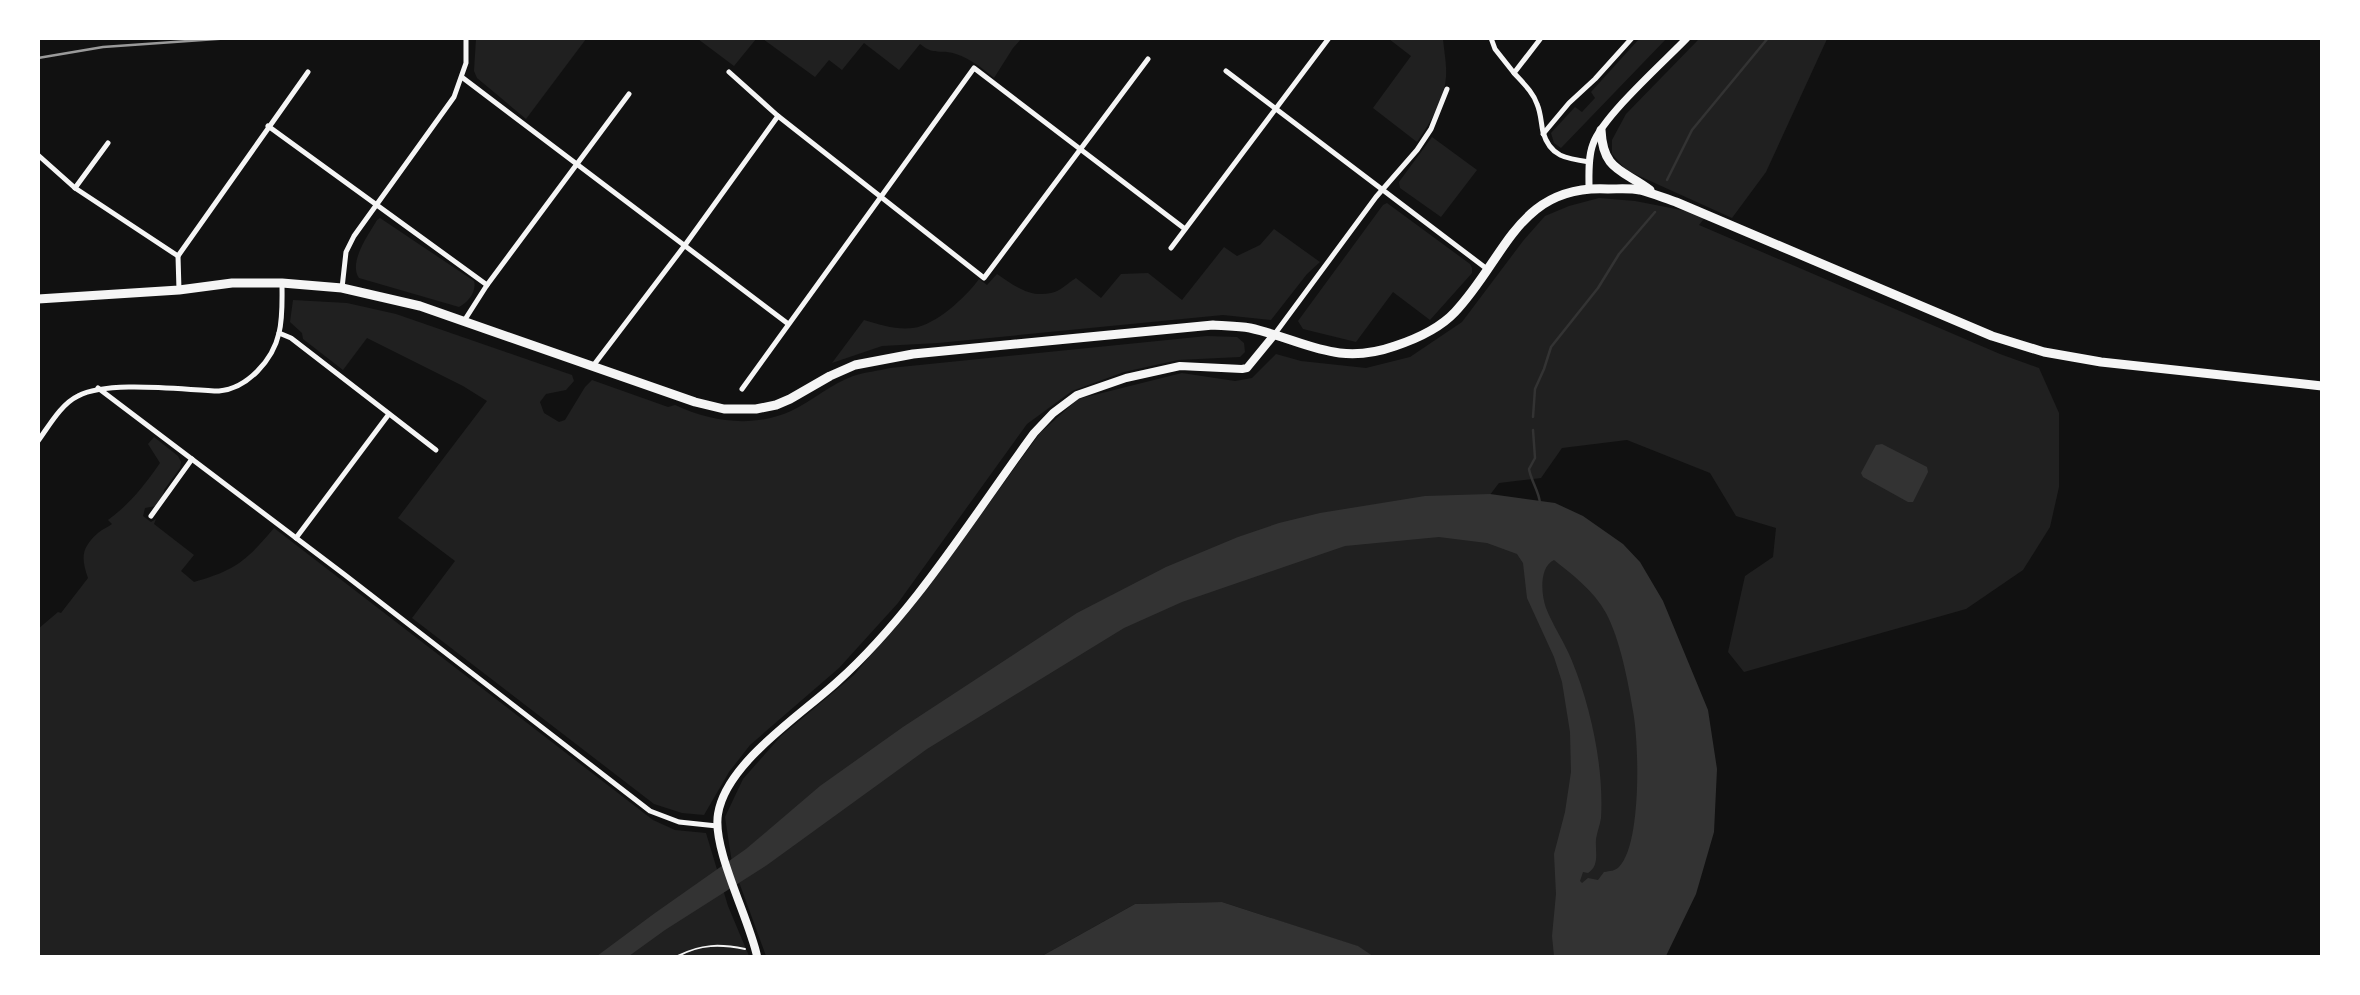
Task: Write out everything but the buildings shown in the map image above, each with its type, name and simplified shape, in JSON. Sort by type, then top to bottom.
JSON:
[{"type":"main road","points":[[1601,130],[1604,155],[1622,174],[1639,182],[1657,196]]},
{"type":"main road","points":[[38,299],[179,290],[232,283],[282,283],[342,288],[389,298],[464,321],[695,401],[739,410],[776,405],[855,365],[914,354],[1213,325],[1249,328],[1306,347],[1337,353],[1366,354],[1394,347],[1425,334],[1454,313],[1511,236],[1539,205],[1563,193],[1589,188],[1639,190],[1676,202],[1992,335],[2044,352],[2101,362],[2322,386]]},
{"type":"main road","points":[[757,954],[717,826],[718,811],[723,798],[747,762],[775,733],[866,655],[930,575],[1034,433],[1053,413],[1077,395],[1154,370],[1180,366],[1242,369],[1253,362],[1273,335]]},
{"type":"street","points":[[342,288],[346,252],[354,236],[454,97],[463,78],[466,38]]},
{"type":"street","points":[[1171,248],[1329,38]]},
{"type":"street","points":[[1491,38],[1495,49],[1533,95],[1550,148],[1565,159],[1590,162]]},
{"type":"street","points":[[1514,73],[1541,38]]},
{"type":"street","points":[[1544,134],[1569,103],[1632,38]]},
{"type":"street","points":[[1589,188],[1593,144],[1601,130],[1687,38]]},
{"type":"street","points":[[729,72],[778,116],[984,278],[1148,59]]},
{"type":"street","points":[[742,388],[974,68],[1185,229]]},
{"type":"street","points":[[1226,71],[1487,269]]},
{"type":"street","points":[[179,290],[178,256],[307,72]]},
{"type":"street","points":[[463,78],[787,323]]},
{"type":"street","points":[[1273,335],[1383,190],[1411,158],[1431,129],[1447,89]]},
{"type":"street","points":[[464,321],[487,285],[629,94]]},
{"type":"street","points":[[593,366],[778,116]]},
{"type":"street","points":[[268,126],[487,285]]},
{"type":"street","points":[[75,188],[108,143]]},
{"type":"street","points":[[38,155],[75,188],[178,256]]},
{"type":"street","points":[[38,441],[76,396],[98,388],[230,390],[245,382],[272,350],[279,333],[282,283]]},
{"type":"street","points":[[279,333],[291,338],[436,450]]},
{"type":"street","points":[[98,388],[650,811],[679,822],[717,826]]},
{"type":"street","points":[[296,538],[389,414]]},
{"type":"street","points":[[150,516],[192,459]]},
{"type":"path","points":[[678,957],[695,947],[729,946],[757,954]]},
{"type":"shaded area","points":[[476,38],[586,39],[526,119],[477,78],[474,71]]},
{"type":"shaded area","points":[[698,39],[756,39],[734,66]]},
{"type":"shaded area","points":[[763,39],[1021,39],[994,78],[961,56],[930,50],[920,44],[899,70],[864,43],[842,70],[829,60],[815,77]]},
{"type":"shaded area","points":[[1389,39],[1443,39],[1445,86],[1436,111],[1417,142],[1373,108],[1411,56]]},
{"type":"shaded area","points":[[1639,39],[1666,39],[1561,148],[1554,143],[1551,133],[1575,107],[1582,112],[1595,98],[1591,92]]},
{"type":"shaded area","points":[[1699,39],[1827,39],[1766,172],[1732,218],[1626,170],[1612,154],[1612,140],[1626,114]]},
{"type":"shaded area","points":[[1432,137],[1477,170],[1441,217],[1400,188],[1399,182]]},
{"type":"shaded area","points":[[1599,198],[1635,201],[1707,215],[1699,225],[2000,354],[2039,368],[2059,413],[2059,487],[2050,527],[2023,570],[1966,609],[1744,672],[1728,652],[1745,576],[1773,557],[1776,528],[1736,516],[1710,473],[1627,440],[1562,448],[1541,478],[1499,483],[1473,517],[1540,516],[1678,659],[1610,956],[1373,956],[1357,946],[1222,902],[1135,904],[1042,956],[766,956],[732,863],[725,817],[743,779],[781,736],[854,675],[937,575],[1040,433],[1078,399],[1182,373],[1235,381],[1252,378],[1276,354],[1301,361],[1366,368],[1410,357],[1462,322],[1545,216]]},
{"type":"shaded area","points":[[1387,203],[1470,264],[1472,273],[1430,320],[1393,292],[1356,342],[1303,329],[1298,321]]},
{"type":"shaded area","points":[[380,218],[474,281],[473,293],[468,300],[459,307],[359,278],[356,271],[358,256]]},
{"type":"shaded area","points":[[1274,229],[1320,262],[1307,274],[1271,320],[1223,315],[882,346],[832,363],[864,320],[901,328],[922,326],[950,309],[979,279],[987,285],[997,274],[1022,290],[1036,294],[1057,291],[1076,278],[1101,298],[1121,274],[1148,273],[1182,300],[1224,247],[1237,256],[1260,245]]},
{"type":"shaded area","points":[[293,300],[347,303],[396,314],[572,375],[574,381],[566,390],[546,394],[540,402],[544,413],[559,422],[565,420],[592,380],[668,407],[675,405],[718,419],[748,421],[762,420],[791,411],[845,379],[890,368],[1207,336],[1237,337],[1244,343],[1245,352],[1240,357],[1178,360],[1124,372],[1072,391],[1027,424],[898,603],[839,668],[750,745],[729,772],[704,815],[682,813],[654,804],[412,618],[455,561],[398,518],[487,401],[463,386],[367,338],[343,370],[303,339],[302,333],[290,322]]},
{"type":"shaded area","points":[[154,437],[178,456],[181,462],[156,506],[145,508],[143,516],[151,522],[156,519],[154,524],[194,555],[181,571],[194,582],[220,573],[239,563],[256,549],[274,528],[653,820],[675,830],[706,833],[728,906],[749,956],[39,956],[38,629],[58,612],[61,613],[88,578],[84,554],[92,538],[112,524],[108,520],[136,494],[160,463],[148,444]]},
{"type":"shaded area","points":[[1882,444],[1927,467],[1928,472],[1913,502],[1908,502],[1863,477],[1861,473],[1876,445]]},
{"type":"shaded area","points":[[1490,494],[1555,503],[1583,516],[1623,544],[1640,562],[1663,601],[1708,710],[1717,769],[1714,832],[1696,894],[1666,956],[1554,956],[1554,854],[1565,812],[1571,772],[1570,732],[1562,682],[1554,657],[1527,598],[1523,563],[1517,554],[1487,543],[1439,537],[1345,546],[1182,602],[1124,628],[927,749],[767,865],[629,956],[597,956],[746,849],[820,786],[903,727],[1077,613],[1166,567],[1279,523],[1320,513],[1425,496]],"holes":[[[1554,560],[1583,584],[1611,623],[1626,674],[1637,745],[1635,816],[1626,855],[1619,867],[1604,872],[1598,880],[1588,878],[1582,883],[1580,881],[1583,872],[1592,870],[1596,862],[1596,839],[1601,818],[1600,779],[1595,738],[1585,698],[1543,596],[1542,581],[1546,568]]]},
{"type":"shaded area","points":[[1222,902],[1358,946],[1373,956],[1042,956],[1135,904]]},
{"type":"waterway","points":[[1667,180],[1692,130],[1768,38]]},
{"type":"waterway","points":[[1533,417],[1535,389],[1551,347],[1598,288],[1619,254],[1655,212]]},
{"type":"waterway","points":[[1533,430],[1535,458],[1529,469],[1540,503]]},
{"type":"railway","points":[[38,58],[103,47],[231,38]]}]
